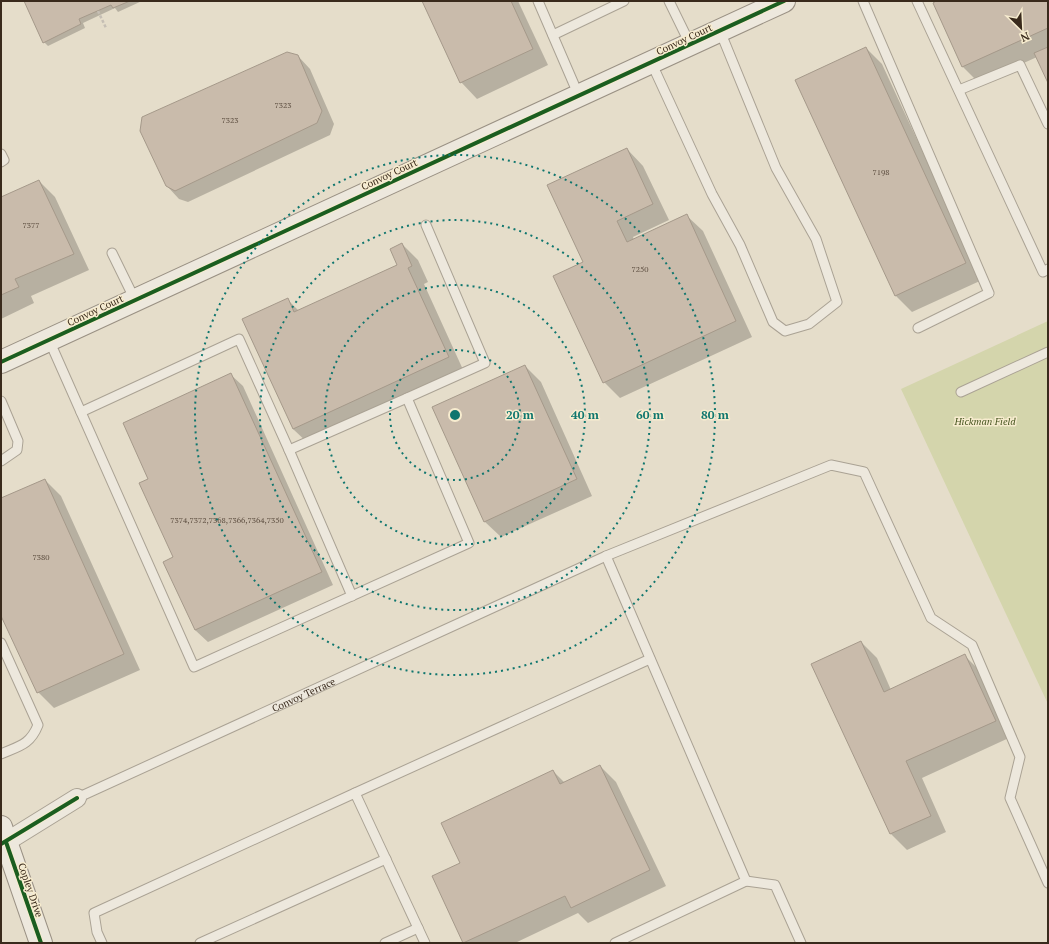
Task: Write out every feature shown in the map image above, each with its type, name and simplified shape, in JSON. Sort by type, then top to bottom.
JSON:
[{"type":"street","name":"Convoy Court","points":[[1,362],[784,1]]},
{"type":"street","name":"Convoy Terrace","points":[[3,838],[77,798]]},
{"type":"street","name":"Copley Drive","points":[[3,838],[41,943]]},
{"type":"lane","points":[[538,1],[579,96]]},
{"type":"lane","points":[[553,36],[624,1]]},
{"type":"lane","points":[[669,1],[690,44]]},
{"type":"lane","points":[[863,1],[989,293],[918,328]]},
{"type":"lane","points":[[917,1],[1043,272],[1048,269]]},
{"type":"lane","points":[[651,62],[712,194],[740,245],[773,322],[785,331],[809,324],[837,302],[816,239],[776,168],[720,31]]},
{"type":"lane","points":[[959,90],[1020,65],[1048,124]]},
{"type":"lane","points":[[1,154],[4,160],[1,162]]},
{"type":"lane","points":[[289,450],[485,363],[426,225]]},
{"type":"lane","points":[[112,253],[135,300]]},
{"type":"lane","points":[[81,412],[239,339],[352,596]]},
{"type":"lane","points":[[49,340],[194,667],[469,543],[407,398]]},
{"type":"lane","points":[[961,392],[1048,352]]},
{"type":"lane","points":[[1,401],[18,441],[17,450],[1,461]]},
{"type":"lane","name":"Convoy Terrace","points":[[77,798],[606,556],[831,465],[864,472],[931,618],[972,645],[1020,757],[1010,798],[1048,882]]},
{"type":"lane","points":[[606,556],[746,881]]},
{"type":"lane","points":[[1,642],[38,725],[33,736],[26,743],[1,754]]},
{"type":"lane","points":[[102,943],[97,932],[94,913],[650,659]]},
{"type":"lane","points":[[355,793],[425,943]]},
{"type":"lane","points":[[200,943],[386,859]]},
{"type":"lane","points":[[615,943],[746,881],[775,885],[801,943]]},
{"type":"lane","points":[[385,943],[418,928]]},
{"type":"path","points":[[98,11],[106,28]]},
{"type":"green space","name":"Hickman Field","points":[[1048,321],[1048,704],[901,389]]},
{"type":"building","points":[[24,1],[130,1],[113,8],[111,5],[79,19],[81,24],[43,43]]},
{"type":"building","points":[[422,1],[511,1],[533,49],[460,83]]},
{"type":"building","points":[[936,1],[1048,1],[1048,28],[962,67],[933,3]]},
{"type":"building","points":[[866,47],[966,263],[895,296],[795,80]]},
{"type":"building","points":[[1048,47],[1048,83],[1034,53]]},
{"type":"building","points":[[287,52],[298,55],[322,111],[317,123],[175,191],[166,186],[140,131],[142,117]]},
{"type":"building","points":[[627,148],[653,204],[617,221],[627,242],[687,214],[736,321],[603,383],[553,276],[583,262],[547,185]]},
{"type":"building","points":[[39,180],[74,254],[15,279],[19,287],[1,295],[1,197]]},
{"type":"building","points":[[402,243],[412,266],[408,268],[449,357],[293,429],[242,319],[288,298],[294,312],[397,265],[390,249]]},
{"type":"building","points":[[525,365],[577,479],[484,522],[432,407]]},
{"type":"building","points":[[231,373],[322,572],[195,630],[163,562],[173,557],[139,483],[148,479],[123,423]]},
{"type":"building","points":[[45,479],[124,654],[37,693],[1,616],[1,498]]},
{"type":"building","points":[[861,641],[884,692],[965,654],[996,721],[906,761],[931,816],[890,834],[811,664]]},
{"type":"building","points":[[600,765],[650,870],[571,908],[565,896],[463,943],[432,876],[460,863],[441,823],[553,770],[560,784]]},
{"type":"cycle path","points":[[1,362],[784,1]]},
{"type":"cycle path","points":[[1,844],[77,798]]},
{"type":"cycle path","points":[[6,842],[41,943]]}]
